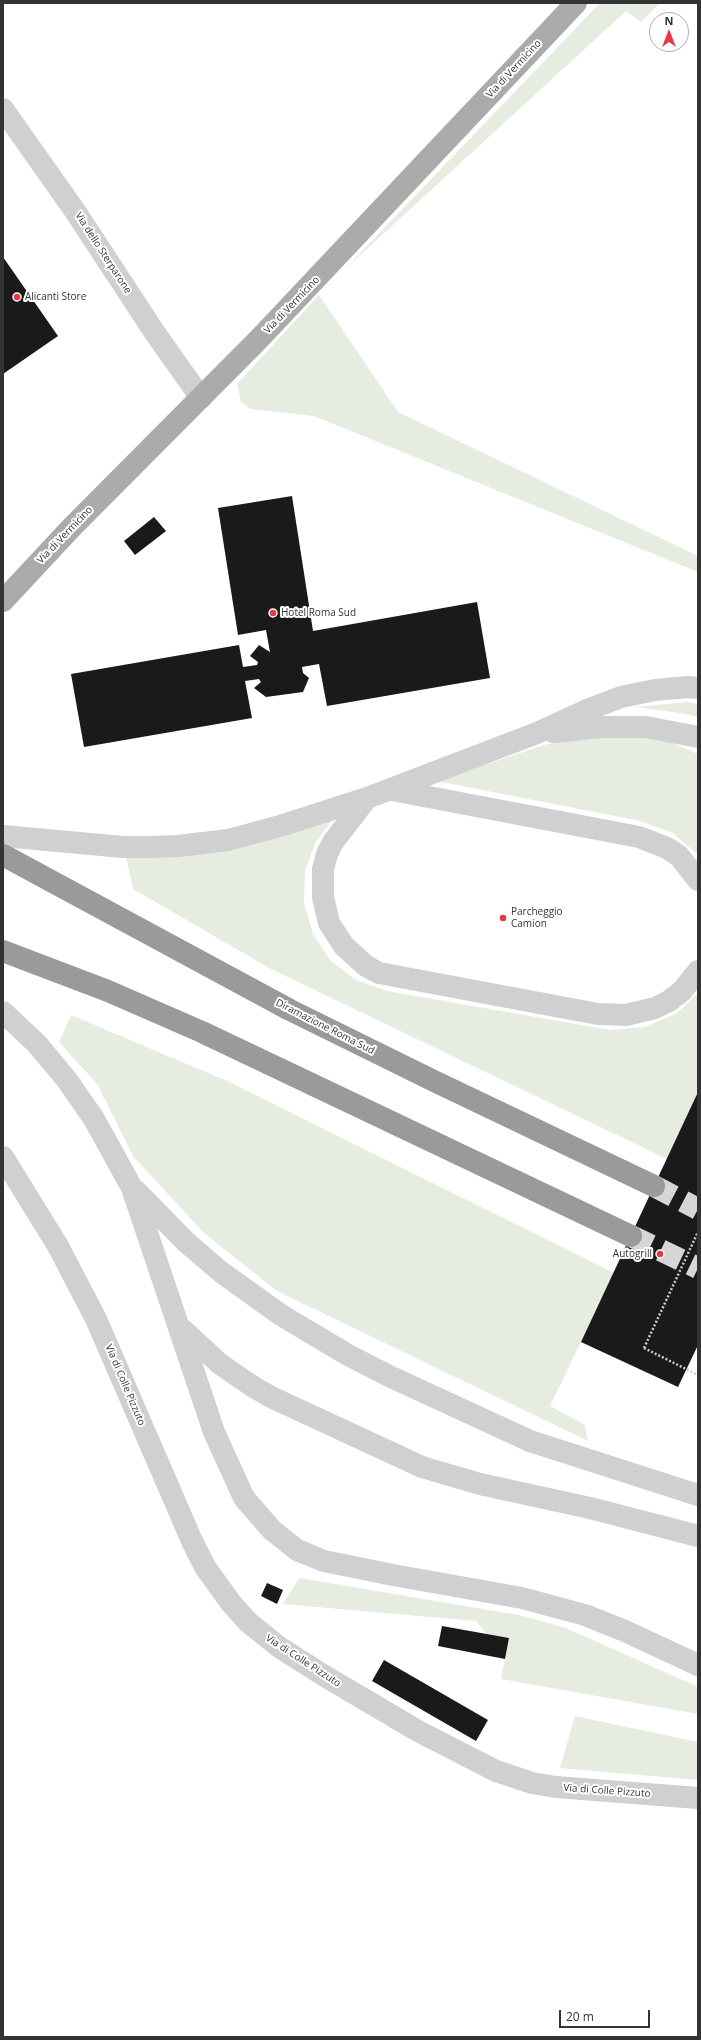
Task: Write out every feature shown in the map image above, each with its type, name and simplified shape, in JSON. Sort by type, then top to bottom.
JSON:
[{"type":"highway","name":"Diramazione Roma Sud","points":[[3,855],[290,1010],[434,1081],[654,1186]]},
{"type":"highway","points":[[3,950],[108,991],[202,1032],[631,1236]]},
{"type":"main road","name":"Via di Vermicino","points":[[3,601],[66,534],[314,282],[576,3]]},
{"type":"street","name":"Via dello Sterparone","points":[[3,109],[75,212],[159,339],[201,398]]},
{"type":"street","points":[[3,836],[123,847],[185,846],[228,840],[256,833],[390,790],[537,733],[587,710],[621,697],[655,690],[688,687],[698,688]]},
{"type":"street","points":[[537,733],[626,726],[662,729],[698,737]]},
{"type":"street","points":[[390,790],[639,837],[667,848],[678,856],[690,868],[698,880]]},
{"type":"street","points":[[367,798],[340,832],[327,854],[323,869],[323,897],[329,923],[344,946],[366,966],[379,973],[598,1014],[626,1015],[655,1008],[669,1001],[682,991],[698,971]]},
{"type":"street","points":[[3,1012],[37,1044],[67,1080],[94,1119],[132,1188],[180,1326],[214,1432],[244,1498],[268,1525],[298,1550],[319,1559],[346,1566],[546,1604],[610,1624],[698,1665]]},
{"type":"street","name":"Via di Colle Pizzuto","points":[[3,1157],[58,1246],[96,1319],[192,1541],[205,1567],[231,1603],[253,1627],[284,1650],[323,1675],[418,1731],[496,1771],[532,1784],[556,1788],[698,1798]]},
{"type":"street","points":[[132,1188],[186,1242],[227,1276],[306,1332],[348,1355],[389,1376],[530,1441],[698,1495]]},
{"type":"street","points":[[180,1326],[220,1364],[271,1397],[422,1466],[480,1484],[590,1508],[698,1536]]},
{"type":"path","points":[[698,1232],[644,1348],[698,1375]]},
{"type":"shaded area","points":[[600,3],[660,3],[651,12],[649,12],[649,14],[641,22],[626,11],[344,270]]},
{"type":"shaded area","points":[[319,295],[398,412],[698,556],[698,572],[314,416],[251,409],[241,402],[237,384]]},
{"type":"shaded area","points":[[687,702],[698,704],[698,718],[692,715],[636,707]]},
{"type":"shaded area","points":[[596,731],[653,735],[698,754],[698,855],[673,833],[640,821],[437,781],[541,746]]},
{"type":"shaded area","points":[[336,816],[316,841],[305,871],[304,903],[313,934],[331,961],[356,980],[387,991],[610,1030],[645,1027],[677,1013],[698,993],[698,1092],[667,1159],[271,969],[133,889],[126,857],[234,850]]},
{"type":"shaded area","points":[[71,1015],[227,1081],[614,1273],[550,1406],[585,1425],[588,1441],[277,1291],[204,1233],[133,1156],[98,1085],[59,1042]]},
{"type":"shaded area","points":[[299,1578],[519,1615],[566,1628],[698,1687],[698,1714],[501,1679],[509,1639],[487,1634],[476,1621],[283,1604]]},
{"type":"shaded area","points":[[575,1716],[698,1742],[698,1780],[560,1768]]},
{"type":"building","name":"Alicanti Store","points":[[3,257],[58,336],[3,374]]},
{"type":"building","name":"Hotel Roma Sud","points":[[292,496],[313,631],[477,602],[490,678],[327,706],[319,664],[302,667],[303,673],[309,678],[303,692],[266,697],[254,688],[261,682],[259,679],[245,681],[252,718],[84,747],[71,674],[239,645],[243,667],[257,665],[258,662],[250,656],[259,645],[270,652],[266,630],[238,635],[218,508]]},
{"type":"building","points":[[154,517],[166,531],[135,555],[124,541]]},
{"type":"building","name":"Autogrill","points":[[698,1092],[698,1345],[678,1387],[581,1342]]},
{"type":"building","points":[[267,1583],[283,1590],[277,1604],[261,1596]]},
{"type":"building","points":[[442,1626],[509,1638],[505,1659],[438,1646]]},
{"type":"building","points":[[384,1660],[488,1720],[476,1741],[372,1681]]},
{"type":"tunnel","points":[[654,1186],[698,1209]]},
{"type":"tunnel","points":[[631,1236],[698,1268]]},
{"type":"place","name":"Alicanti Store","points":[[17,297]]},
{"type":"place","name":"Hotel Roma Sud","points":[[273,613]]},
{"type":"place","name":"Parcheggio Camion","points":[[503,918]]},
{"type":"place","name":"Autogrill","points":[[660,1254]]}]
